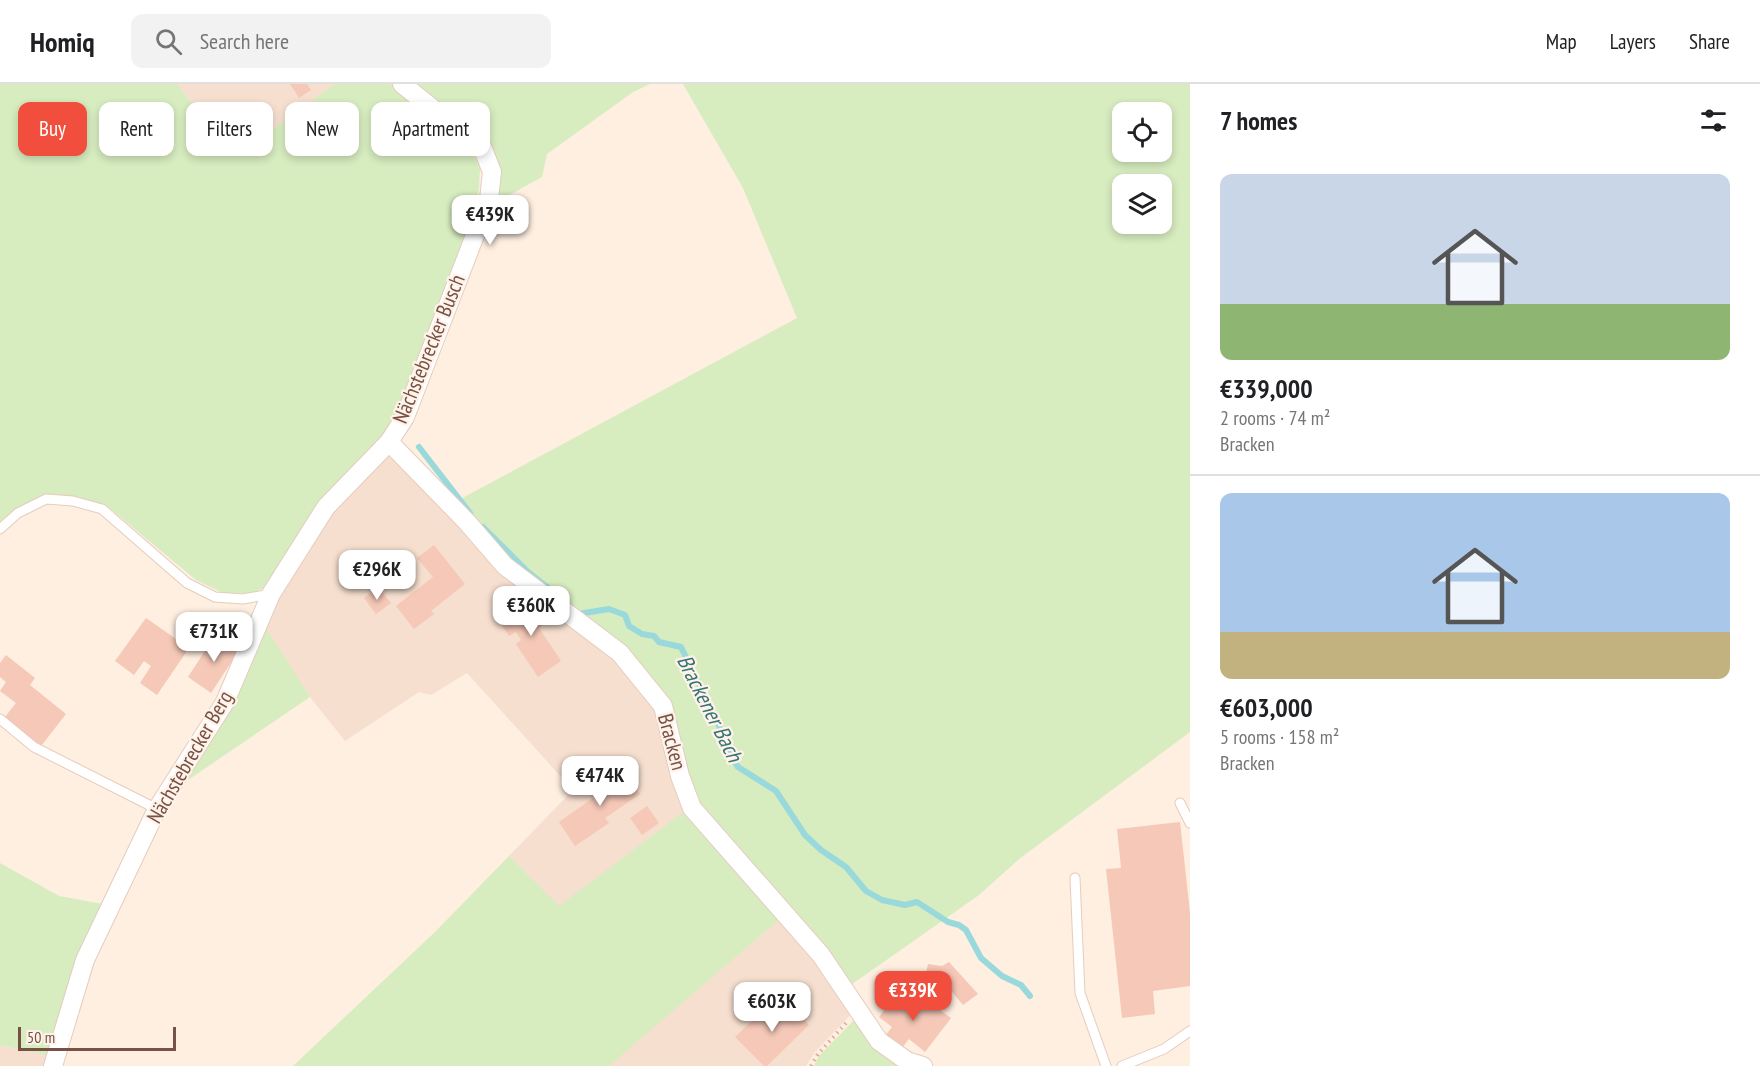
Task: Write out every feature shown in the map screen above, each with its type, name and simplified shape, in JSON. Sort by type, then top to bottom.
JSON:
[{"type":"street","name":"Nächstebrecker Busch","points":[[389,442],[405,417],[489,199],[492,172],[483,149],[402,84]]},
{"type":"street","name":"Nächstebrecker Berg","points":[[53,1066],[85,960],[157,809],[225,702],[271,594],[326,507],[389,442]]},
{"type":"street","name":"Bracken","points":[[389,442],[467,522],[505,566],[620,653],[663,706],[680,776],[692,808],[821,955],[879,1041],[907,1061],[922,1066]]},
{"type":"lane","points":[[0,529],[18,513],[46,499],[74,501],[102,509],[188,582],[215,597],[243,599],[271,594]]},
{"type":"lane","points":[[0,719],[34,747],[157,809]]},
{"type":"lane","points":[[1180,803],[1190,823]]},
{"type":"lane","points":[[1075,878],[1080,993],[1106,1066]]},
{"type":"lane","points":[[1122,1066],[1164,1049],[1190,1031]]},
{"type":"path","points":[[811,1066],[824,1047],[859,1011]]},
{"type":"shaded area","points":[[177,84],[335,84],[310,102],[285,102],[285,120],[273,129],[273,102],[191,102]]},
{"type":"shaded area","points":[[389,454],[619,657],[660,709],[686,810],[559,907],[509,856],[573,790],[467,673],[431,695],[419,692],[345,741],[310,697],[263,624],[330,516]]},
{"type":"shaded area","points":[[780,919],[855,1010],[815,1052],[806,1066],[608,1066]]},
{"type":"shaded area","points":[[0,1045],[49,1056],[46,1066],[0,1066]]},
{"type":"green space","points":[[0,84],[177,84],[191,102],[186,102],[186,156],[273,156],[273,129],[285,120],[285,156],[359,156],[359,102],[310,102],[335,84],[391,84],[413,102],[371,102],[371,156],[474,156],[480,168],[479,189],[455,264],[397,418],[321,505],[270,585],[253,593],[223,593],[196,580],[107,506],[74,497],[47,494],[14,510],[0,523]]},
{"type":"green space","points":[[413,84],[650,84],[633,92],[547,154],[542,177],[495,203],[498,175],[480,156],[490,156],[490,102],[430,102]]},
{"type":"green space","points":[[683,84],[1190,84],[1190,732],[1019,859],[979,895],[848,987],[696,805],[666,704],[505,563],[455,502],[797,318],[743,188]]},
{"type":"green space","points":[[263,623],[310,697],[169,795]]},
{"type":"green space","points":[[686,810],[780,919],[609,1066],[293,1066],[435,932],[509,856],[559,906]]},
{"type":"green space","points":[[0,863],[59,896],[108,905],[49,1056],[0,1045]]},
{"type":"green space","points":[[859,1015],[905,1066],[814,1066],[819,1056]]},
{"type":"building","points":[[290,84],[307,84],[311,90],[299,98]]},
{"type":"building","points":[[434,545],[465,584],[431,611],[434,614],[414,629],[396,606],[433,577],[417,558]]},
{"type":"building","points":[[378,587],[391,603],[376,614],[364,598]]},
{"type":"building","points":[[530,599],[546,623],[539,628],[561,661],[538,677],[516,644],[521,640],[516,632],[509,636],[500,623],[507,619],[505,616]]},
{"type":"building","points":[[146,618],[189,648],[157,695],[140,683],[151,666],[144,661],[134,675],[115,661]]},
{"type":"building","points":[[216,634],[240,649],[211,693],[188,677]]},
{"type":"building","points":[[6,655],[35,678],[30,685],[66,714],[41,746],[5,717],[16,703],[0,691],[6,682],[0,677],[0,663]]},
{"type":"building","points":[[621,766],[640,794],[605,818],[609,823],[575,846],[559,822],[593,798],[597,804],[606,798],[596,783]]},
{"type":"building","points":[[647,806],[659,823],[642,835],[630,818]]},
{"type":"building","points":[[1180,822],[1190,913],[1190,986],[1153,991],[1155,1014],[1122,1018],[1106,869],[1121,868],[1117,829]]},
{"type":"building","points":[[949,962],[978,994],[963,1005],[938,975],[926,973],[928,964],[942,966]]},
{"type":"building","points":[[898,992],[918,1007],[925,999],[951,1018],[925,1052],[909,1039],[901,1049],[884,1037],[892,1027],[879,1017]]},
{"type":"building","points":[[784,1000],[809,1025],[767,1066],[764,1066],[735,1037],[762,1011],[768,1016]]},
{"type":"waterway","name":"Brackener Bach","points":[[419,447],[470,513]]},
{"type":"waterway","name":"Brackener Bach","points":[[483,527],[527,571],[562,599]]},
{"type":"waterway","name":"Brackener Bach","points":[[578,614],[609,609],[625,615],[629,626],[642,634],[654,636],[659,642],[681,647],[718,723],[730,755],[738,767],[776,791],[805,835],[821,850],[846,867],[866,891],[882,900],[905,905],[917,902],[948,922],[966,930],[981,958],[1002,976],[1021,985],[1030,996]]}]
